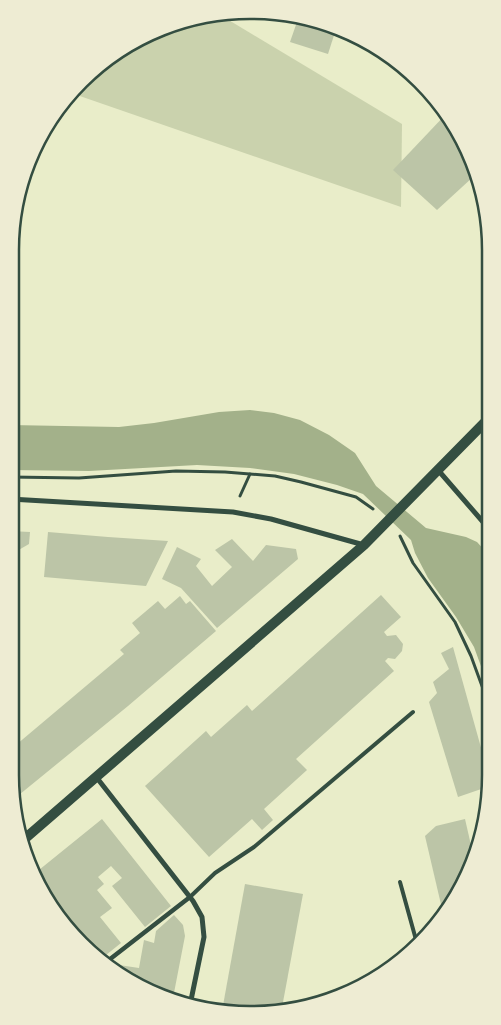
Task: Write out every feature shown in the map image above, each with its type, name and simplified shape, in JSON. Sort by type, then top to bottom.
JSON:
[{"type":"main road","points":[[28,836],[364,545],[482,425]]},
{"type":"street","points":[[438,470],[482,521]]},
{"type":"street","points":[[19,500],[234,512],[271,519],[364,545]]},
{"type":"street","points":[[97,778],[190,897],[202,918],[204,937],[191,998]]},
{"type":"street","points":[[110,959],[190,897]]},
{"type":"lane","points":[[190,897],[216,873],[254,847],[413,712]]},
{"type":"lane","points":[[400,882],[415,937]]},
{"type":"path","points":[[19,477],[79,478],[176,471],[275,476],[336,490],[356,497],[375,511]]},
{"type":"path","points":[[234,512],[250,474]]},
{"type":"path","points":[[394,530],[400,536],[413,563],[455,622],[471,656],[482,686]]},
{"type":"shaded area","points":[[228,20],[402,124],[401,207],[78,96],[109,67],[148,43],[176,31],[205,23]]},
{"type":"shaded area","points":[[250,410],[274,413],[300,420],[329,435],[355,453],[376,486],[426,528],[466,537],[477,542],[482,548],[482,669],[474,647],[456,617],[428,578],[415,553],[411,540],[363,494],[294,474],[250,468],[197,465],[89,471],[19,470],[19,425],[119,427],[219,412]]},
{"type":"building","points":[[297,23],[334,34],[328,54],[290,42]]},
{"type":"building","points":[[441,119],[465,162],[471,179],[437,210],[393,170]]},
{"type":"building","points":[[19,531],[30,532],[29,544],[19,550]]},
{"type":"building","points":[[48,532],[168,541],[146,586],[44,577]]},
{"type":"building","points":[[232,539],[253,561],[266,545],[296,549],[298,559],[217,628],[181,588],[162,579],[177,547],[201,559],[196,566],[212,586],[232,567],[215,550]]},
{"type":"building","points":[[381,595],[401,617],[384,632],[387,636],[396,635],[403,644],[402,651],[395,659],[388,658],[385,661],[394,671],[296,759],[307,770],[264,809],[273,820],[262,830],[252,819],[209,857],[145,786],[206,731],[211,737],[247,705],[252,711]]},
{"type":"building","points":[[180,596],[186,604],[190,601],[216,631],[20,794],[19,742],[124,654],[120,650],[140,633],[132,623],[158,601],[165,609]]},
{"type":"building","points":[[453,647],[482,751],[482,789],[458,797],[429,702],[437,693],[433,682],[449,669],[441,653]]},
{"type":"building","points":[[102,819],[171,906],[145,927],[112,886],[122,878],[111,866],[98,877],[104,884],[97,890],[112,908],[100,917],[121,943],[106,955],[67,916],[39,870]]},
{"type":"building","points":[[465,819],[471,845],[465,863],[441,906],[425,836],[436,826]]},
{"type":"building","points":[[245,884],[303,894],[283,1004],[266,1006],[223,1004]]},
{"type":"building","points":[[174,915],[183,925],[185,936],[174,993],[148,982],[119,965],[139,968],[144,940],[154,943],[156,931]]}]
